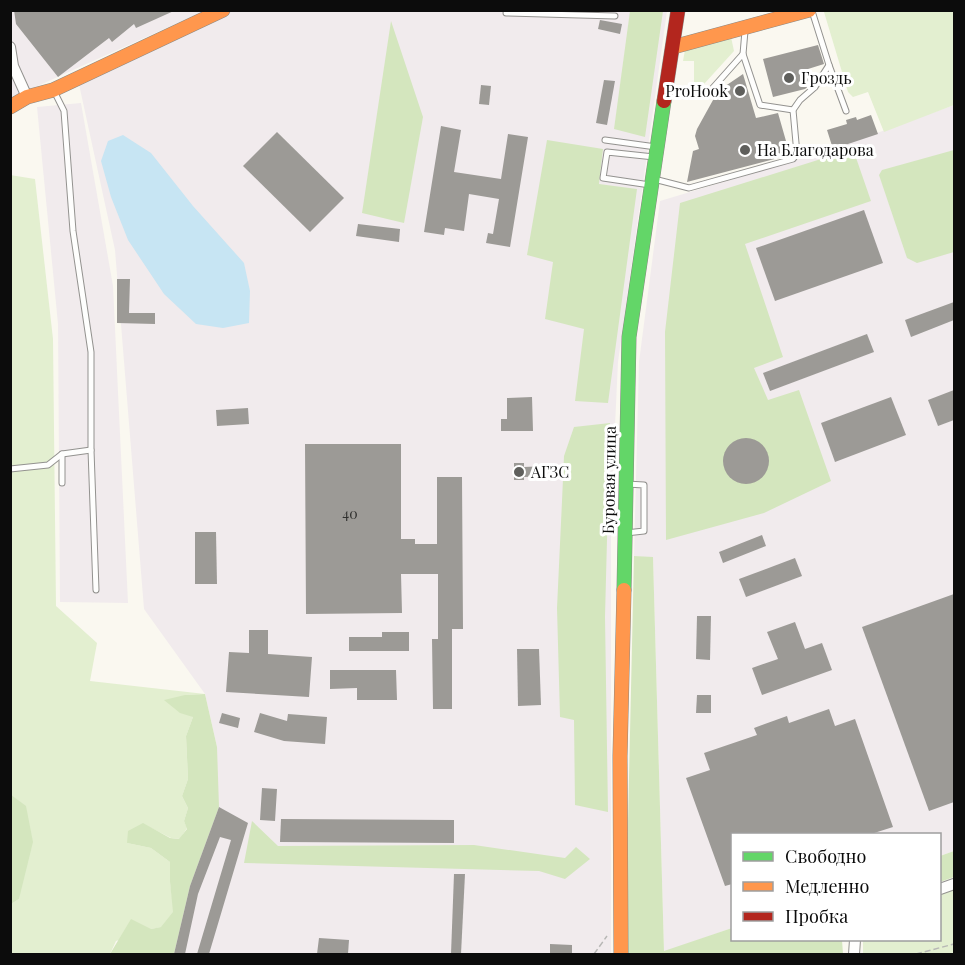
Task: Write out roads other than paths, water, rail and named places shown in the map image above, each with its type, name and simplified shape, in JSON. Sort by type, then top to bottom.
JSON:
[{"type":"main road","points":[[10,107],[27,96],[53,90],[223,10]]},
{"type":"main road","name":"Буровая улица","points":[[621,954],[620,756],[629,337],[678,10]]},
{"type":"main road","points":[[673,47],[811,10]]},
{"type":"street","points":[[10,47],[13,66],[27,96]]},
{"type":"lane","points":[[811,10],[846,111]]},
{"type":"lane","points":[[506,13],[615,16]]},
{"type":"lane","points":[[745,28],[744,54],[760,105],[793,110]]},
{"type":"lane","points":[[710,91],[744,54]]},
{"type":"lane","points":[[657,152],[607,152],[603,178],[689,188],[792,159],[797,154],[793,110],[800,99],[815,87],[829,65]]},
{"type":"lane","points":[[53,90],[64,111],[73,231],[91,352],[91,450],[96,590]]},
{"type":"lane","points":[[604,140],[657,152]]},
{"type":"lane","points":[[10,470],[48,465],[62,454],[91,450]]},
{"type":"lane","points":[[62,454],[63,483]]},
{"type":"lane","points":[[624,533],[644,531],[644,485],[625,483]]},
{"type":"water","points":[[123,135],[151,153],[193,206],[244,263],[250,291],[249,323],[223,328],[196,324],[164,294],[128,240],[111,197],[101,161],[108,141]]},
{"type":"place","name":"Гроздь","points":[[789,78]]},
{"type":"place","name":"ProHook","points":[[740,91]]},
{"type":"place","name":"На Благодарова","points":[[745,150]]},
{"type":"place","name":"АГЗС","points":[[519,472]]}]
